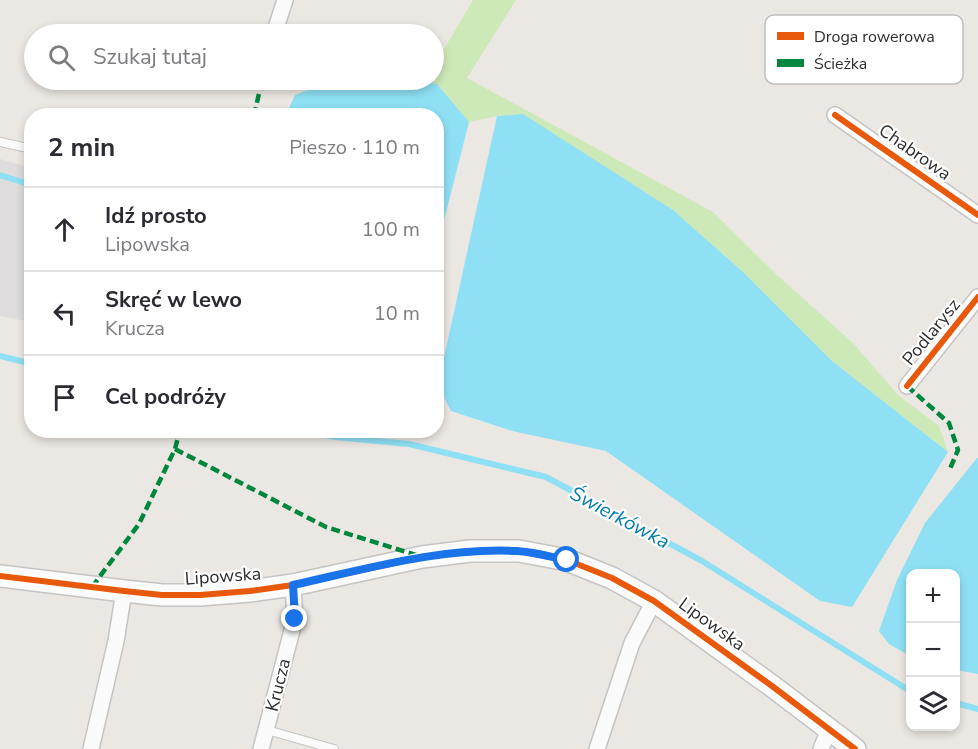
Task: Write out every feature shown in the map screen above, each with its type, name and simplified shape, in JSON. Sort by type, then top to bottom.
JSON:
[{"type":"street","points":[[277,24],[285,0]]},
{"type":"street","name":"Chabrowa","points":[[835,115],[978,214]]},
{"type":"street","name":"Podlarysz","points":[[907,386],[978,297]]},
{"type":"street","name":"Lipowska","points":[[0,576],[162,595],[200,595],[293,585],[422,557],[470,551],[519,551],[567,560],[612,578],[654,601],[772,686],[825,739],[855,749]]},
{"type":"street","name":"Krucza","points":[[261,749],[295,619],[293,585]]},
{"type":"street","points":[[91,749],[116,641],[124,591]]},
{"type":"street","name":"Lipowska","points":[[597,749],[632,643],[654,601]]},
{"type":"lane","points":[[0,142],[24,147]]},
{"type":"lane","points":[[267,730],[334,749]]},
{"type":"shaded area","points":[[0,159],[24,166],[24,321],[0,316]]},
{"type":"green space","points":[[473,0],[516,0],[467,78],[713,212],[778,276],[853,343],[898,395],[939,426],[948,452],[832,361],[743,272],[673,210],[523,115],[497,116],[469,122],[442,90],[444,90],[444,49]]},
{"type":"water","points":[[308,90],[442,90],[469,122],[444,220],[444,108],[289,108],[295,95]]},
{"type":"water","points":[[523,114],[673,210],[743,272],[832,361],[948,452],[852,607],[820,601],[606,451],[512,431],[451,411],[444,397],[444,358],[497,116]]},
{"type":"water","points":[[978,458],[978,674],[960,671],[960,569],[906,569],[906,654],[889,644],[879,631],[897,580],[925,523]]},
{"type":"waterway","points":[[0,175],[24,182]]},
{"type":"waterway","name":"Świerkówka","points":[[0,356],[24,362]]},
{"type":"waterway","name":"Świerkówka","points":[[346,438],[409,444],[546,477],[702,561],[906,688]]},
{"type":"waterway","name":"Świerkówka","points":[[960,704],[978,709]]},
{"type":"marked path","points":[[256,108],[260,90]]},
{"type":"marked path","points":[[907,386],[949,423],[958,450],[949,471]]},
{"type":"marked path","points":[[92,587],[139,524],[175,449],[178,438]]},
{"type":"marked path","points":[[175,449],[326,527],[419,556]]},
{"type":"cycle path","points":[[835,115],[978,215]]},
{"type":"cycle path","points":[[907,386],[978,297]]},
{"type":"cycle path","points":[[0,576],[162,595],[200,595],[293,585],[422,557],[470,551],[519,551],[567,560],[612,578],[654,601],[855,749]]},
{"type":"route","points":[[295,619],[293,585],[422,557],[470,551],[519,551],[567,560]]}]
